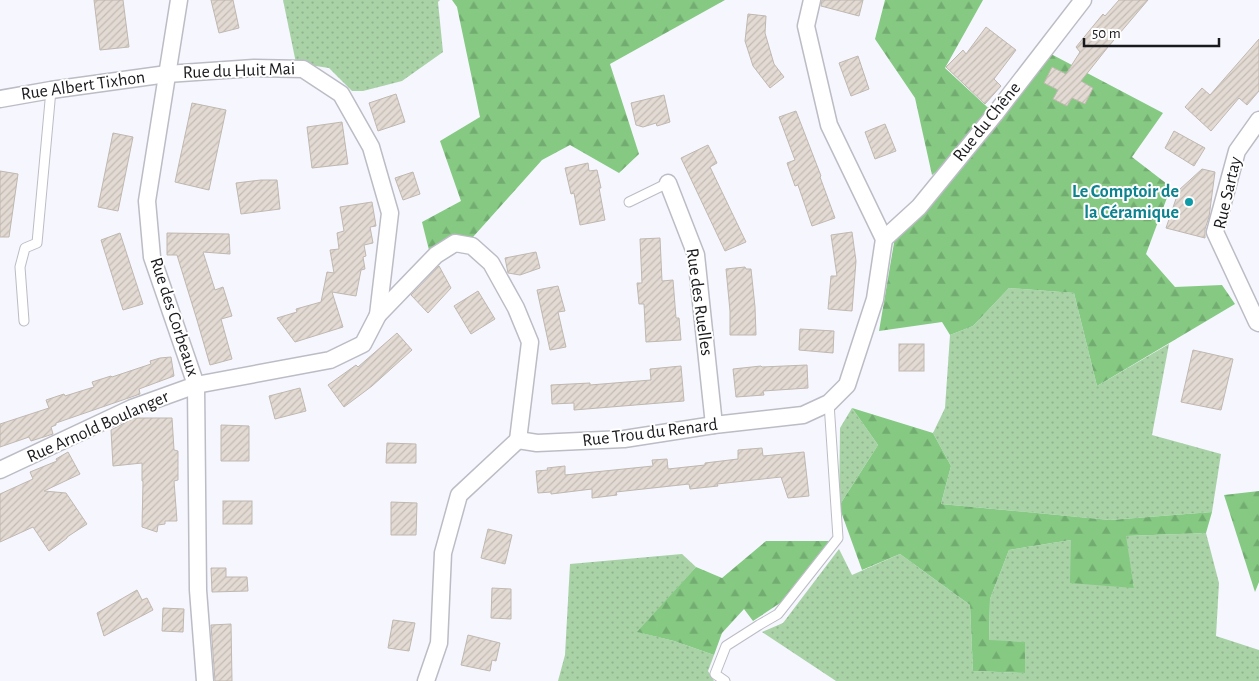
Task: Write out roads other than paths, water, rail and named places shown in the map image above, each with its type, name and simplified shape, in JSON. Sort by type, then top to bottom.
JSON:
[{"type":"street","name":"Rue des Corbeaux","points":[[179,0],[146,201],[152,257],[196,385],[198,590],[205,681]]},
{"type":"street","points":[[812,0],[806,26],[829,125],[884,239]]},
{"type":"street","name":"Rue du Chêne","points":[[884,239],[919,207],[995,114],[1083,0]]},
{"type":"street","name":"Rue du Huit Mai","points":[[167,74],[254,68],[303,69],[341,94],[371,147],[390,213],[378,315]]},
{"type":"street","name":"Rue Albert Tixhon","points":[[0,99],[167,74]]},
{"type":"street","name":"Rue Sartay","points":[[1259,120],[1237,151],[1215,232],[1259,323]]},
{"type":"street","name":"Rue des Ruelles","points":[[668,183],[696,256],[714,425]]},
{"type":"street","name":"Rue Trou du Renard","points":[[518,440],[537,443],[624,439],[714,425],[803,415],[829,403],[847,385],[875,299],[884,239]]},
{"type":"street","points":[[196,385],[330,360],[363,344],[378,315],[436,256],[455,242],[472,246],[491,263],[516,308],[530,342],[518,440],[459,494],[443,553],[439,642],[426,681]]},
{"type":"street","name":"Rue Arnold Boulanger","points":[[0,470],[132,408],[196,385]]},
{"type":"lane","points":[[24,321],[20,267],[25,248],[37,243],[51,90]]},
{"type":"lane","points":[[629,202],[668,183]]},
{"type":"lane","points":[[725,681],[716,674],[726,646],[778,614],[838,538],[829,403]]},
{"type":"place","name":"Le Comptoir de la Céramique","points":[[1189,202]]}]
